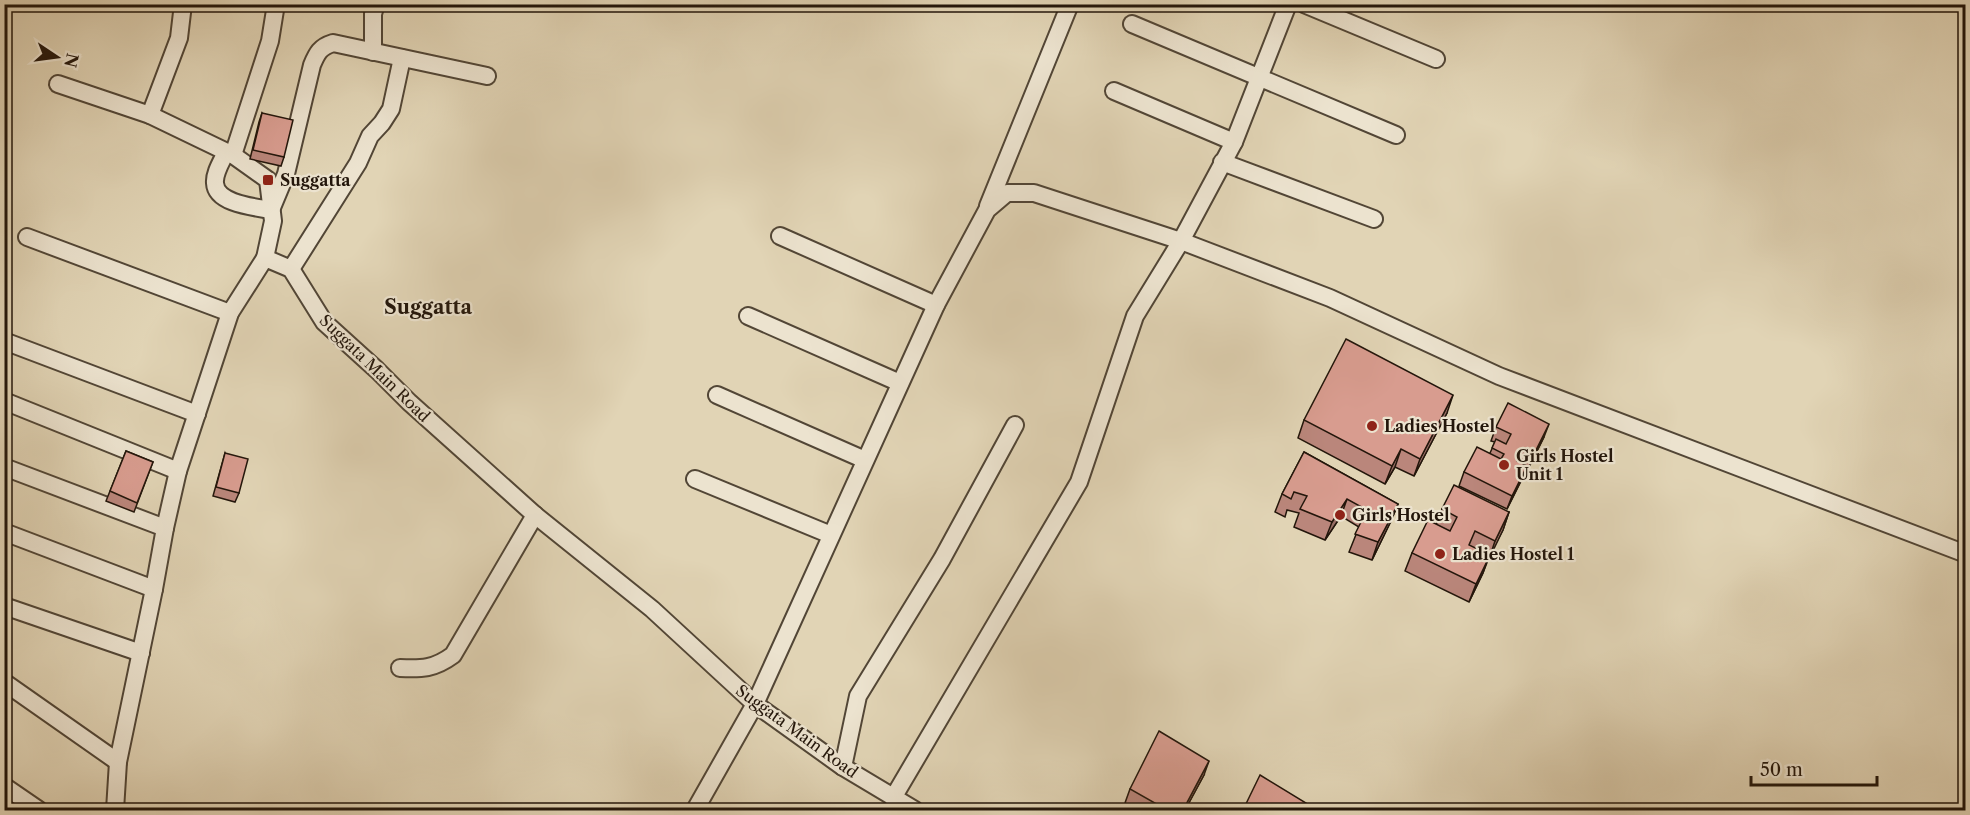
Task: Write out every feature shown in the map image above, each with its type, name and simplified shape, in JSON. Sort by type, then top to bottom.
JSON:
[{"type":"street","points":[[150,114],[179,38],[183,4]]},
{"type":"street","points":[[271,210],[232,202],[223,197],[214,185],[215,177],[230,154],[270,41],[276,4]]},
{"type":"street","points":[[373,52],[373,14],[376,4]]},
{"type":"street","points":[[700,809],[754,704],[936,305],[987,210],[1070,4]]},
{"type":"street","points":[[893,798],[1079,482],[1135,316],[1181,241],[1234,142],[1288,4]]},
{"type":"street","points":[[1304,4],[1436,59]]},
{"type":"street","points":[[1132,24],[1396,135]]},
{"type":"street","points":[[271,210],[286,174],[312,65],[318,51],[324,46],[333,43],[487,76]]},
{"type":"street","points":[[265,258],[291,269],[358,163],[370,136],[391,110],[402,58]]},
{"type":"street","points":[[58,84],[150,114],[230,154],[268,180],[273,221],[265,258],[230,314],[178,471],[118,762],[115,810]]},
{"type":"street","points":[[1114,91],[1234,142]]},
{"type":"street","points":[[1222,162],[1374,219]]},
{"type":"street","points":[[987,210],[1007,193],[1034,193],[1181,241],[1330,298],[1498,376],[1965,554]]},
{"type":"street","points":[[780,236],[936,305]]},
{"type":"street","points":[[27,237],[230,314]]},
{"type":"street","name":"Suggata Main Road","points":[[291,269],[324,322],[536,516],[652,609],[754,704],[843,767],[915,810]]},
{"type":"street","points":[[748,316],[900,383]]},
{"type":"street","points":[[4,341],[197,414]]},
{"type":"street","points":[[717,395],[865,460]]},
{"type":"street","points":[[4,401],[178,471]]},
{"type":"street","points":[[843,767],[858,696],[942,559],[1015,425]]},
{"type":"street","points":[[4,467],[165,528]]},
{"type":"street","points":[[695,479],[831,535]]},
{"type":"street","points":[[400,668],[425,669],[442,663],[453,655],[536,516]]},
{"type":"street","points":[[4,532],[154,589]]},
{"type":"street","points":[[4,606],[141,653]]},
{"type":"street","points":[[4,682],[118,762]]},
{"type":"street","points":[[4,786],[39,810]]},
{"type":"building","points":[[262,113],[293,120],[284,157],[253,150]]},
{"type":"building","name":"Ladies Hostel","points":[[1346,339],[1453,395],[1420,459],[1401,449],[1392,466],[1304,420]]},
{"type":"building","name":"Girls Hostel Unit 1","points":[[1508,403],[1549,424],[1534,454],[1523,448],[1517,461],[1527,466],[1512,496],[1464,472],[1477,447],[1501,459],[1504,454],[1492,448],[1496,439],[1506,444],[1511,434],[1496,427]]},
{"type":"building","points":[[126,451],[153,462],[137,503],[110,491]]},
{"type":"building","points":[[1304,452],[1398,504],[1378,542],[1355,534],[1367,510],[1347,499],[1332,522],[1300,509],[1307,496],[1294,492],[1291,499],[1282,494]]},
{"type":"building","points":[[225,453],[248,459],[239,493],[216,487]]},
{"type":"building","points":[[1454,485],[1509,512],[1495,541],[1475,531],[1469,545],[1490,555],[1476,584],[1412,553],[1428,520],[1450,531],[1457,517],[1442,509]]},
{"type":"building","points":[[1159,731],[1209,761],[1183,810],[1167,810],[1130,789]]},
{"type":"building","points":[[1260,775],[1306,803],[1303,810],[1243,810]]},
{"type":"place","name":"Suggatta","points":[[268,180]]},
{"type":"place","name":"Ladies Hostel","points":[[1372,426]]},
{"type":"place","name":"Girls Hostel Unit 1","points":[[1504,465]]},
{"type":"place","name":"Girls Hostel","points":[[1340,515]]},
{"type":"place","name":"Ladies Hostel 1","points":[[1440,554]]},
{"type":"district","name":"Suggatta","points":[[428,307]]}]
